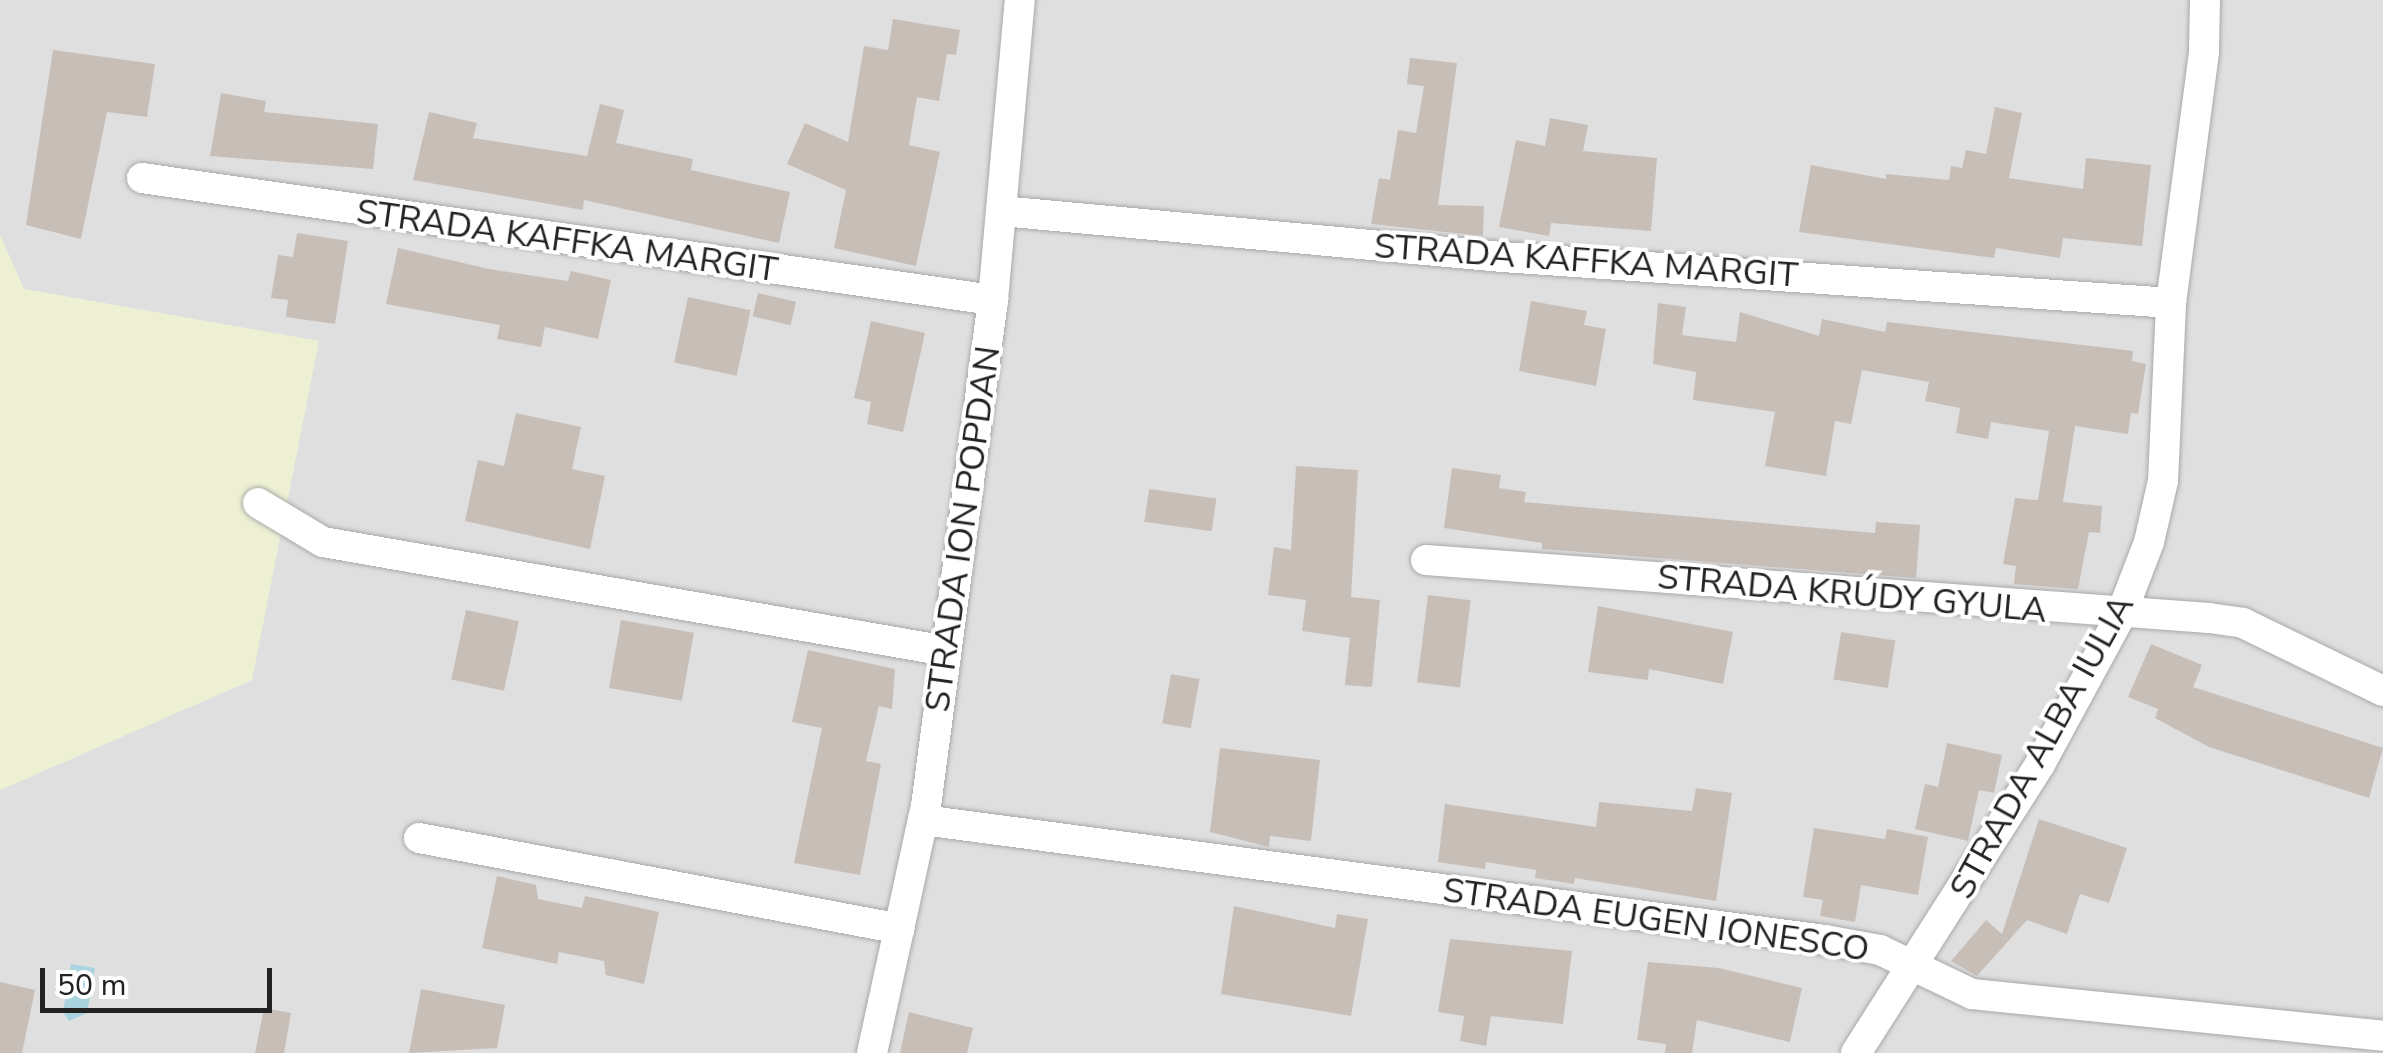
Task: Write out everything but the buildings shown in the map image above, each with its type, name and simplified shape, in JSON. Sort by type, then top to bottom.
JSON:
[{"type":"street","name":"STRADA ION POPDAN","points":[[872,1053],[923,820],[993,300],[1020,0]]},
{"type":"street","name":"STRADA ALBA IULIA","points":[[1856,1053],[1916,966],[2121,616],[2163,481],[2171,303],[2204,51],[2205,0]]},
{"type":"street","name":"STRADA KAFFKA MARGIT","points":[[142,178],[993,300]]},
{"type":"street","name":"STRADA KAFFKA MARGIT","points":[[1001,211],[1502,257],[2171,303]]},
{"type":"street","points":[[258,503],[323,542],[946,651]]},
{"type":"street","name":"STRADA KRÚDY GYULA","points":[[1426,560],[2244,623],[2383,690]]},
{"type":"street","name":"STRADA EUGEN IONESCO","points":[[923,820],[1825,940],[1880,950],[1972,994],[2383,1036]]},
{"type":"street","points":[[420,838],[899,928]]},
{"type":"shaded area","points":[[0,0],[2383,0],[2383,1053],[0,1053],[0,790],[251,680],[318,341],[23,289],[0,235]]},
{"type":"green space","points":[[0,235],[24,289],[319,341],[252,680],[0,790]]},
{"type":"water","points":[[71,964],[95,968],[87,1013],[69,1021],[63,1012]]}]
